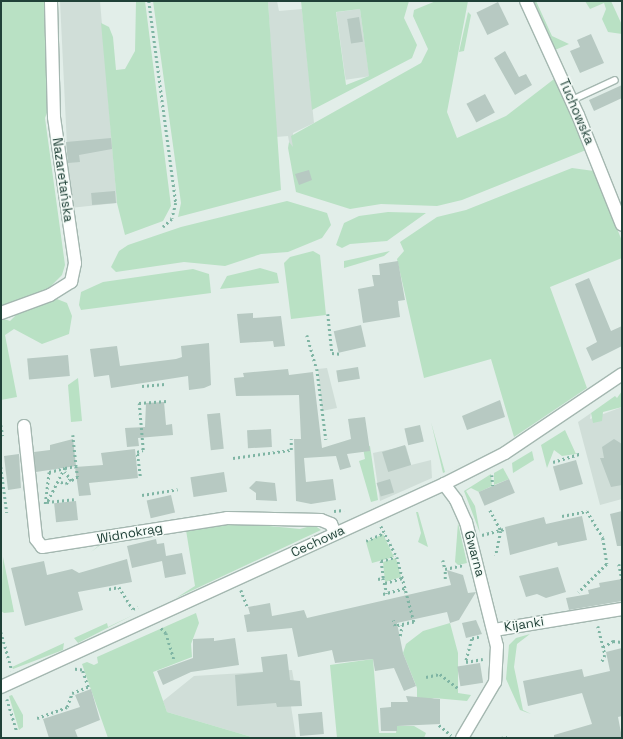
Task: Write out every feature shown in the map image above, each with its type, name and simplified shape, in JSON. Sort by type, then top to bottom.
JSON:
[{"type":"street","name":"Nazaretańska","points":[[1,313],[50,295],[71,282],[74,263],[54,117],[51,1]]},
{"type":"street","name":"Tuchowska","points":[[526,1],[572,100],[622,225]]},
{"type":"street","name":"Cechowa","points":[[4,692],[444,484],[505,453],[622,374]]},
{"type":"street","name":"Widnokrąg","points":[[24,426],[36,539],[42,547],[227,518],[321,520],[331,524],[336,534]]},
{"type":"street","name":"Gwarna","points":[[444,484],[456,500],[466,522],[494,630]]},
{"type":"street","name":"Kijanki","points":[[457,737],[495,682],[498,661],[494,630],[622,609]]},
{"type":"lane","points":[[572,100],[615,80]]},
{"type":"path","points":[[149,1],[176,203],[172,219],[163,227]]},
{"type":"path","points":[[328,314],[332,353],[342,354]]},
{"type":"path","points":[[307,335],[317,369],[326,439]]},
{"type":"path","points":[[142,386],[165,384]]},
{"type":"path","points":[[140,476],[137,452],[143,450],[139,403],[167,401]]},
{"type":"path","points":[[1,425],[3,436]]},
{"type":"path","points":[[68,479],[77,479],[73,435]]},
{"type":"path","points":[[233,458],[291,450],[291,440]]},
{"type":"path","points":[[553,462],[580,454]]},
{"type":"path","points":[[45,505],[50,482],[48,472],[76,466]]},
{"type":"path","points":[[1,467],[7,513]]},
{"type":"path","points":[[65,468],[68,479]]},
{"type":"path","points":[[40,508],[48,502],[65,472]]},
{"type":"path","points":[[492,474],[492,486]]},
{"type":"path","points":[[50,482],[60,482],[66,484],[68,479]]},
{"type":"path","points":[[142,495],[178,489]]},
{"type":"path","points":[[48,502],[74,499]]},
{"type":"path","points":[[490,510],[501,531],[496,554]]},
{"type":"path","points":[[562,516],[587,511],[604,538],[607,564],[579,592]]},
{"type":"path","points":[[382,528],[395,557],[414,622],[394,626],[393,620]]},
{"type":"path","points":[[478,536],[505,530]]},
{"type":"path","points":[[366,541],[384,533]]},
{"type":"path","points":[[387,593],[381,561],[395,557]]},
{"type":"path","points":[[442,560],[445,569],[445,580]]},
{"type":"path","points":[[445,569],[468,564]]},
{"type":"path","points":[[619,564],[622,580]]},
{"type":"path","points":[[378,579],[383,578]]},
{"type":"path","points":[[385,583],[402,578]]},
{"type":"path","points":[[109,589],[119,587],[133,609],[138,607]]},
{"type":"path","points":[[382,594],[405,588]]},
{"type":"path","points":[[241,592],[247,606]]},
{"type":"path","points":[[598,623],[603,647],[602,662]]},
{"type":"path","points":[[400,636],[402,625]]},
{"type":"path","points":[[160,628],[166,633],[174,660]]},
{"type":"path","points":[[1,632],[10,667]]},
{"type":"path","points":[[479,637],[472,639],[466,664],[485,658]]},
{"type":"path","points":[[603,647],[613,641],[622,642]]},
{"type":"path","points":[[38,718],[67,707],[72,693],[88,687],[82,670],[72,669]]},
{"type":"path","points":[[426,677],[440,674],[459,689]]},
{"type":"path","points":[[4,692],[17,731]]},
{"type":"path","points":[[439,725],[457,737]]},
{"type":"path","points":[[501,738],[506,737]]},
{"type":"shaded area","points":[[60,1],[100,1],[117,203],[70,208]]},
{"type":"shaded area","points":[[268,1],[277,1],[279,11],[302,9],[314,123],[293,133],[293,147],[290,147],[288,136],[276,137]]},
{"type":"shaded area","points":[[360,9],[369,76],[346,80],[336,12]]},
{"type":"shaded area","points":[[327,368],[337,408],[322,411],[318,369]]},
{"type":"shaded area","points":[[622,407],[622,499],[600,505],[578,422],[591,413],[590,419]]},
{"type":"shaded area","points":[[406,446],[411,465],[431,460],[432,478],[380,501],[373,453]]},
{"type":"shaded area","points":[[292,670],[296,693],[291,706],[296,738],[255,738],[167,712],[163,701],[194,676]]},
{"type":"green space","points":[[1,1],[46,1],[48,110],[45,118],[65,265],[62,275],[47,290],[1,307]]},
{"type":"green space","points":[[136,1],[145,1],[171,206],[163,221],[125,235],[117,203],[101,23],[109,27],[113,37],[116,70],[125,69],[135,51]]},
{"type":"green space","points":[[153,1],[268,1],[281,190],[178,217],[181,203]]},
{"type":"green space","points":[[301,1],[409,1],[404,18],[417,45],[412,58],[312,110]],"holes":[[[360,9],[369,76],[346,85],[336,12]]]},
{"type":"green space","points":[[436,1],[468,1],[447,112],[457,138],[506,116],[558,76],[586,150],[462,200],[437,206],[381,204],[350,209],[296,192],[288,148],[289,142],[293,147],[291,136],[421,63],[428,49],[413,16],[414,10]]},
{"type":"green space","points":[[531,1],[536,1],[552,36],[569,44],[555,50]]},
{"type":"green space","points":[[585,1],[611,1],[622,25],[622,34],[608,32],[602,19],[606,9],[604,3],[590,9]]},
{"type":"green space","points":[[468,12],[471,15],[464,51],[459,52]]},
{"type":"green space","points":[[572,168],[594,171],[622,241],[622,258],[550,287],[587,388],[514,437],[491,359],[424,378],[397,259],[404,251],[400,242],[437,217],[466,210]]},
{"type":"green space","points":[[287,201],[327,213],[331,225],[322,238],[288,252],[261,254],[225,266],[184,262],[116,272],[111,267],[119,251],[128,245],[181,227]]},
{"type":"green space","points":[[388,212],[426,213],[387,241],[350,244],[342,248],[336,245],[344,223],[359,216]]},
{"type":"green space","points":[[313,251],[320,255],[326,315],[291,319],[284,263],[290,257]]},
{"type":"green space","points":[[390,251],[384,256],[344,268],[344,261]]},
{"type":"green space","points":[[260,268],[277,273],[279,283],[220,289],[227,276]]},
{"type":"green space","points":[[193,269],[209,274],[211,293],[81,310],[79,305],[81,292],[103,282]]},
{"type":"green space","points":[[57,299],[67,303],[72,316],[69,334],[42,344],[14,329],[5,335],[17,397],[1,400],[1,318],[10,321],[21,310]]},
{"type":"green space","points":[[78,378],[82,421],[71,422],[68,385]]},
{"type":"green space","points":[[622,391],[622,407],[603,412],[602,421],[593,423],[591,413],[615,396],[617,398]]},
{"type":"green space","points":[[431,422],[445,472],[494,449],[443,473]]},
{"type":"green space","points":[[565,430],[576,454],[562,456],[554,450],[547,468],[541,445]]},
{"type":"green space","points":[[370,446],[378,500],[371,502],[359,461],[365,459],[363,448]]},
{"type":"green space","points":[[532,451],[534,460],[513,473],[512,463]]},
{"type":"green space","points":[[503,468],[509,479],[494,485],[494,473]]},
{"type":"green space","points":[[491,474],[492,486],[479,492],[471,488],[466,491],[475,506],[480,533],[464,491]]},
{"type":"green space","points":[[416,512],[418,512],[428,547],[418,542],[421,533]]},
{"type":"green space","points":[[228,522],[300,529],[314,525],[321,530],[176,598],[195,586],[186,530],[103,543],[91,552],[103,542]]},
{"type":"green space","points":[[458,523],[467,563],[458,565],[455,562]]},
{"type":"green space","points":[[383,534],[394,557],[372,563],[366,542]]},
{"type":"green space","points":[[3,557],[14,612],[4,613],[1,611]]},
{"type":"green space","points":[[396,558],[401,577],[385,582],[383,562]]},
{"type":"green space","points":[[196,613],[199,623],[191,644],[192,657],[153,672],[167,712],[255,738],[108,738],[82,664],[87,662],[94,665],[98,663],[97,657]]},
{"type":"green space","points":[[133,615],[78,643],[74,638],[107,623],[108,627]]},
{"type":"green space","points":[[450,623],[458,653],[458,693],[471,695],[467,701],[434,698],[417,704],[417,688],[403,653],[406,644],[423,631]]},
{"type":"green space","points":[[530,634],[517,644],[514,667],[523,710],[531,714],[520,710],[506,679],[509,645],[516,638]]},
{"type":"green space","points":[[64,643],[63,650],[13,669],[12,667]]},
{"type":"green space","points":[[373,659],[379,733],[396,733],[397,726],[414,726],[426,733],[424,738],[337,738],[330,665]]},
{"type":"green space","points":[[12,695],[23,715],[23,727],[19,730],[9,696]]},
{"type":"building","points":[[498,2],[509,24],[487,35],[476,13]]},
{"type":"building","points":[[359,17],[363,42],[351,44],[347,19]]},
{"type":"building","points":[[591,34],[604,63],[580,73],[570,51],[580,47],[577,40]]},
{"type":"building","points":[[505,51],[519,77],[526,74],[532,85],[515,95],[494,58]]},
{"type":"building","points":[[622,85],[622,98],[594,111],[589,100]]},
{"type":"building","points":[[485,94],[495,113],[476,122],[466,104]]},
{"type":"building","points":[[111,138],[112,149],[79,155],[80,162],[68,163],[66,142]]},
{"type":"building","points":[[309,170],[312,180],[299,185],[295,174]]},
{"type":"building","points":[[115,191],[116,203],[92,205],[91,193]]},
{"type":"building","points":[[398,261],[405,300],[398,301],[400,317],[363,323],[358,289],[374,286],[372,275],[380,275],[379,264]]},
{"type":"building","points":[[589,278],[611,331],[622,326],[622,346],[592,361],[586,348],[597,342],[575,284]]},
{"type":"building","points":[[253,313],[253,318],[281,316],[285,346],[274,347],[273,341],[240,343],[237,314]]},
{"type":"building","points":[[361,325],[366,346],[339,353],[334,331]]},
{"type":"building","points":[[209,343],[211,385],[204,388],[189,390],[188,376],[111,388],[109,375],[94,377],[90,349],[117,346],[120,366],[176,359],[182,357],[181,346]]},
{"type":"building","points":[[68,355],[70,376],[29,379],[27,359]]},
{"type":"building","points":[[358,367],[360,379],[338,382],[336,370]]},
{"type":"building","points":[[288,369],[289,375],[313,372],[322,448],[351,439],[348,419],[365,417],[370,451],[347,454],[351,467],[340,470],[336,456],[304,458],[306,482],[333,479],[336,500],[311,504],[296,501],[294,439],[301,439],[299,395],[236,396],[234,378],[244,377],[243,373]]},
{"type":"building","points":[[500,400],[505,417],[467,430],[462,416]]},
{"type":"building","points":[[164,402],[166,425],[172,424],[173,435],[138,438],[139,446],[127,447],[125,428],[145,427],[146,403]]},
{"type":"building","points":[[220,413],[224,449],[211,450],[207,414]]},
{"type":"building","points":[[420,425],[424,442],[408,445],[404,429]]},
{"type":"building","points":[[271,429],[272,447],[248,448],[247,430]]},
{"type":"building","points":[[73,439],[76,466],[36,472],[34,452],[50,450],[50,445]]},
{"type":"building","points":[[614,439],[622,444],[622,485],[611,487],[600,458],[604,458],[602,447]]},
{"type":"building","points":[[405,445],[411,465],[388,472],[382,452]]},
{"type":"building","points":[[135,449],[138,478],[89,483],[91,495],[79,496],[75,467],[103,465],[101,453]]},
{"type":"building","points":[[19,454],[21,488],[8,490],[4,456]]},
{"type":"building","points":[[576,460],[583,484],[560,491],[553,467]]},
{"type":"building","points":[[224,472],[227,492],[194,497],[190,477]]},
{"type":"building","points":[[390,479],[394,492],[381,496],[377,483]]},
{"type":"building","points":[[509,479],[515,493],[484,506],[479,492]]},
{"type":"building","points":[[256,481],[275,483],[277,501],[256,500],[256,493],[249,488]]},
{"type":"building","points":[[171,495],[175,513],[151,518],[147,501]]},
{"type":"building","points":[[76,501],[78,520],[56,522],[54,503]]},
{"type":"building","points":[[622,511],[622,546],[617,546],[610,514]]},
{"type":"building","points":[[582,516],[587,540],[558,546],[557,542],[510,555],[505,527],[544,517],[546,524]]},
{"type":"building","points":[[156,539],[157,544],[164,543],[166,556],[182,553],[186,574],[165,578],[162,561],[132,568],[127,546]]},
{"type":"building","points":[[127,559],[132,582],[78,592],[83,610],[25,626],[11,568],[44,561],[47,575],[72,569],[79,573]]},
{"type":"building","points":[[558,567],[566,592],[546,598],[537,594],[526,597],[519,576]]},
{"type":"building","points":[[447,570],[463,575],[468,593],[476,592],[459,620],[450,623],[447,612],[397,623],[403,653],[416,686],[404,691],[394,668],[375,671],[373,659],[335,663],[332,650],[298,657],[292,628],[247,632],[244,615],[250,614],[248,607],[270,603],[272,616],[304,610],[307,618],[451,585]]},
{"type":"building","points":[[622,579],[622,601],[569,610],[566,598],[589,594],[588,590],[600,587],[599,583]]},
{"type":"building","points":[[476,620],[482,634],[466,638],[462,623]]},
{"type":"building","points":[[214,638],[214,641],[235,638],[239,665],[191,672],[163,685],[157,671],[193,658],[193,639]]},
{"type":"building","points":[[622,648],[622,716],[618,717],[622,738],[554,738],[554,735],[592,724],[582,693],[528,706],[523,681],[582,669],[584,677],[610,671],[606,652]]},
{"type":"building","points":[[287,654],[290,680],[300,681],[302,706],[277,707],[276,703],[237,706],[235,675],[263,672],[261,657]]},
{"type":"building","points":[[480,663],[483,683],[460,686],[457,667]]},
{"type":"building","points":[[91,689],[100,720],[75,730],[78,738],[49,738],[43,719],[80,707],[75,695]]},
{"type":"building","points":[[406,696],[440,699],[440,724],[397,726],[397,731],[381,731],[380,708],[391,707],[391,702],[408,702]]},
{"type":"building","points":[[322,712],[324,734],[300,736],[298,714]]}]
